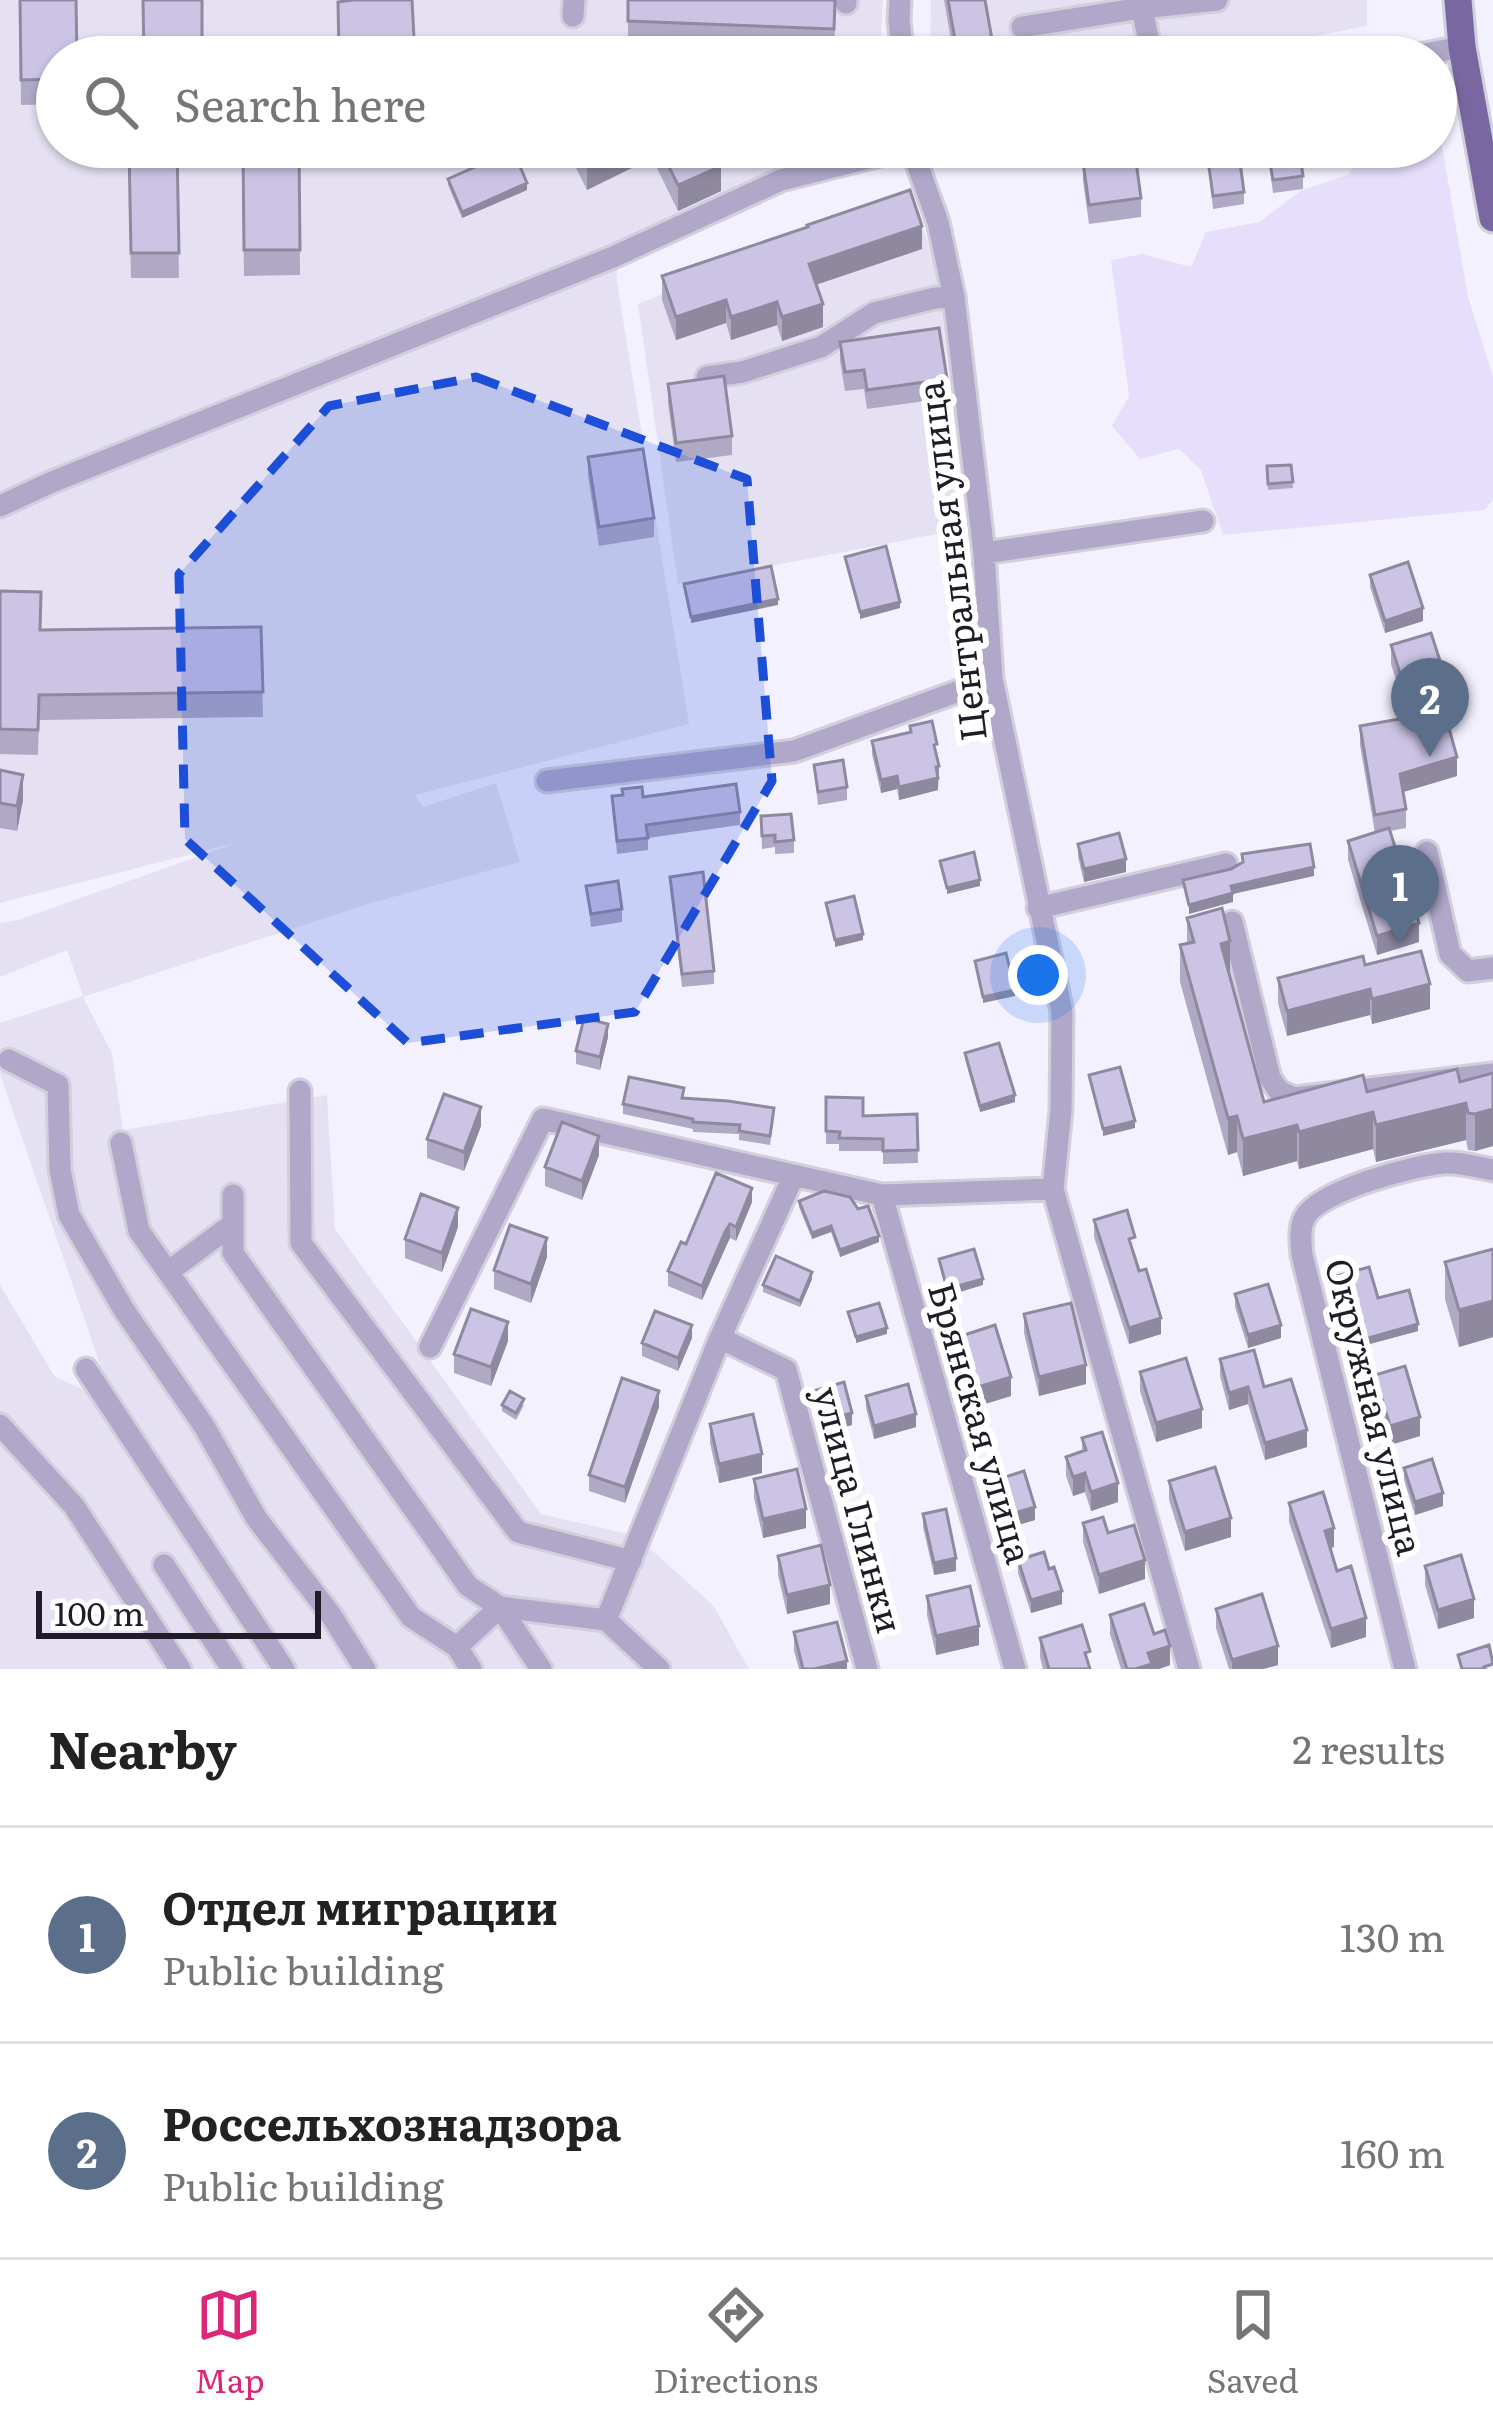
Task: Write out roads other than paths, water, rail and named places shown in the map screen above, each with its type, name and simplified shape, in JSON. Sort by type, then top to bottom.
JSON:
[{"type":"main road","points":[[1458,0],[1493,218]]},
{"type":"street","points":[[900,0],[901,36]]},
{"type":"street","points":[[1022,27],[1217,0]]},
{"type":"street","points":[[1142,8],[1148,36]]},
{"type":"street","points":[[1457,48],[1462,47]]},
{"type":"street","points":[[0,506],[613,256],[781,180],[829,168]]},
{"type":"street","name":"Центральная улица","points":[[919,168],[938,222],[954,296],[992,680],[1062,1012],[1053,1189],[1189,1669]]},
{"type":"street","points":[[707,377],[742,372],[821,347],[874,314],[954,296]]},
{"type":"street","points":[[983,553],[1203,521]]},
{"type":"street","points":[[547,781],[794,752],[992,680]]},
{"type":"street","points":[[1427,852],[1450,953],[1468,971],[1493,968]]},
{"type":"street","points":[[1039,908],[1226,864]]},
{"type":"street","points":[[1232,922],[1270,1078],[1279,1091],[1295,1098],[1493,1074]]},
{"type":"street","points":[[9,1060],[58,1085],[60,1170],[69,1215],[257,1519],[332,1616],[365,1669]]},
{"type":"street","points":[[300,1091],[301,1243],[518,1532],[631,1561]]},
{"type":"street","points":[[430,1347],[543,1118],[881,1196],[1053,1189]]},
{"type":"street","points":[[121,1143],[139,1231],[411,1617],[457,1647],[471,1669]]},
{"type":"street","name":"Окружная улица","points":[[1405,1669],[1302,1255],[1301,1228],[1307,1212],[1319,1204],[1382,1177],[1445,1163],[1493,1170]]},
{"type":"street","points":[[606,1620],[720,1338],[794,1175]]},
{"type":"street","points":[[233,1195],[233,1253],[467,1586],[500,1606],[606,1620],[659,1669]]},
{"type":"street","name":"Брянская улица","points":[[881,1196],[1015,1669]]},
{"type":"street","points":[[168,1272],[233,1224]]},
{"type":"street","name":"улица Глинки","points":[[720,1338],[786,1370],[867,1669]]},
{"type":"street","points":[[86,1369],[284,1669]]},
{"type":"street","points":[[0,1425],[74,1506],[180,1669]]},
{"type":"street","points":[[164,1565],[232,1669]]},
{"type":"street","points":[[457,1647],[500,1606]]},
{"type":"street","points":[[500,1606],[541,1669]]},
{"type":"place","name":"Россельхознадзора","points":[[1430,757]]},
{"type":"place","name":"Отдел миграции","points":[[1400,944]]}]
